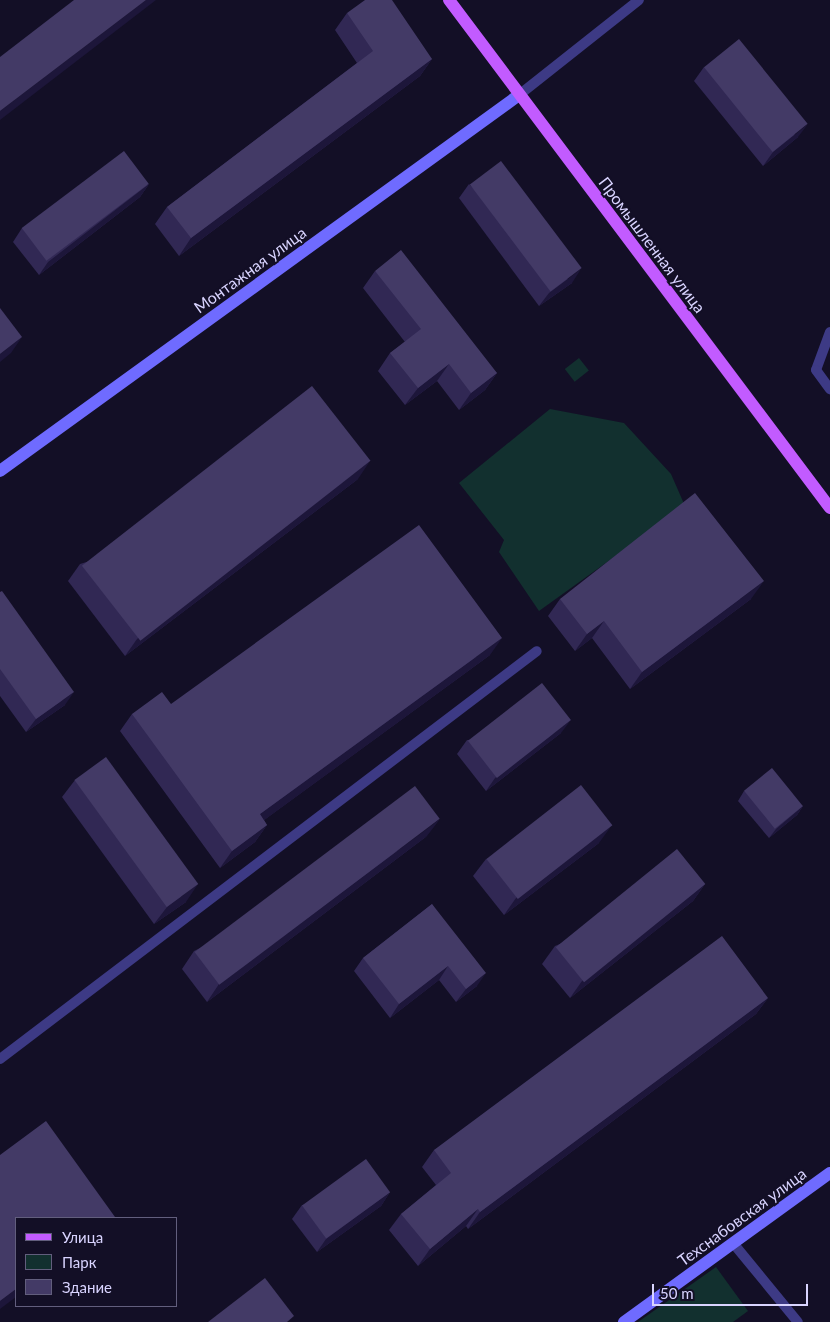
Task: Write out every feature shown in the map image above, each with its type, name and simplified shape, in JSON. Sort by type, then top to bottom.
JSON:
[{"type":"main road","name":"Промышленная улица","points":[[449,0],[830,508]]},
{"type":"street","name":"Монтажная улица","points":[[0,470],[519,95]]},
{"type":"street","name":"Техснабовская улица","points":[[624,1322],[830,1173]]},
{"type":"lane","points":[[519,95],[640,0]]},
{"type":"lane","points":[[830,332],[816,370],[830,389]]},
{"type":"lane","points":[[0,1059],[537,651]]},
{"type":"lane","points":[[733,1242],[798,1322]]},
{"type":"green space","points":[[579,358],[589,371],[575,382],[565,369]]},
{"type":"green space","points":[[550,409],[624,423],[671,474],[685,506],[539,611],[499,552],[504,540],[459,483]]},
{"type":"green space","points":[[716,1267],[748,1311],[733,1322],[638,1322]]},
{"type":"building","points":[[74,0],[146,0],[0,111],[0,57]]},
{"type":"building","points":[[365,0],[392,0],[432,59],[191,238],[167,207],[373,51],[347,13]]},
{"type":"building","points":[[739,39],[808,124],[773,152],[704,67]]},
{"type":"building","points":[[124,151],[149,184],[46,261],[22,228]]},
{"type":"building","points":[[501,161],[582,268],[550,291],[470,184]]},
{"type":"building","points":[[401,250],[497,373],[471,393],[449,364],[418,388],[390,353],[421,329],[375,271]]},
{"type":"building","points":[[0,308],[22,337],[0,354]]},
{"type":"building","points":[[312,386],[370,461],[140,641],[82,566]]},
{"type":"building","points":[[695,493],[764,581],[642,672],[604,621],[587,634],[560,599]]},
{"type":"building","points":[[419,525],[502,638],[260,814],[267,825],[232,851],[132,714],[162,692],[171,704]]},
{"type":"building","points":[[2,591],[74,692],[36,719],[0,669],[0,592]]},
{"type":"building","points":[[542,683],[571,720],[497,778],[468,741]]},
{"type":"building","points":[[106,757],[198,884],[167,907],[74,780]]},
{"type":"building","points":[[772,768],[803,806],[775,829],[744,791]]},
{"type":"building","points":[[581,785],[612,825],[518,899],[486,859]]},
{"type":"building","points":[[415,786],[440,819],[219,985],[195,952]]},
{"type":"building","points":[[677,849],[705,884],[584,982],[556,947]]},
{"type":"building","points":[[432,904],[486,973],[466,989],[448,966],[399,1004],[363,958]]},
{"type":"building","points":[[722,936],[768,998],[480,1212],[478,1209],[430,1249],[401,1214],[451,1173],[434,1150]]},
{"type":"building","points":[[46,1121],[115,1217],[15,1217],[15,1290],[0,1301],[0,1155]]},
{"type":"building","points":[[366,1159],[390,1192],[326,1239],[302,1205]]},
{"type":"building","points":[[265,1278],[294,1316],[287,1322],[208,1322]]}]
